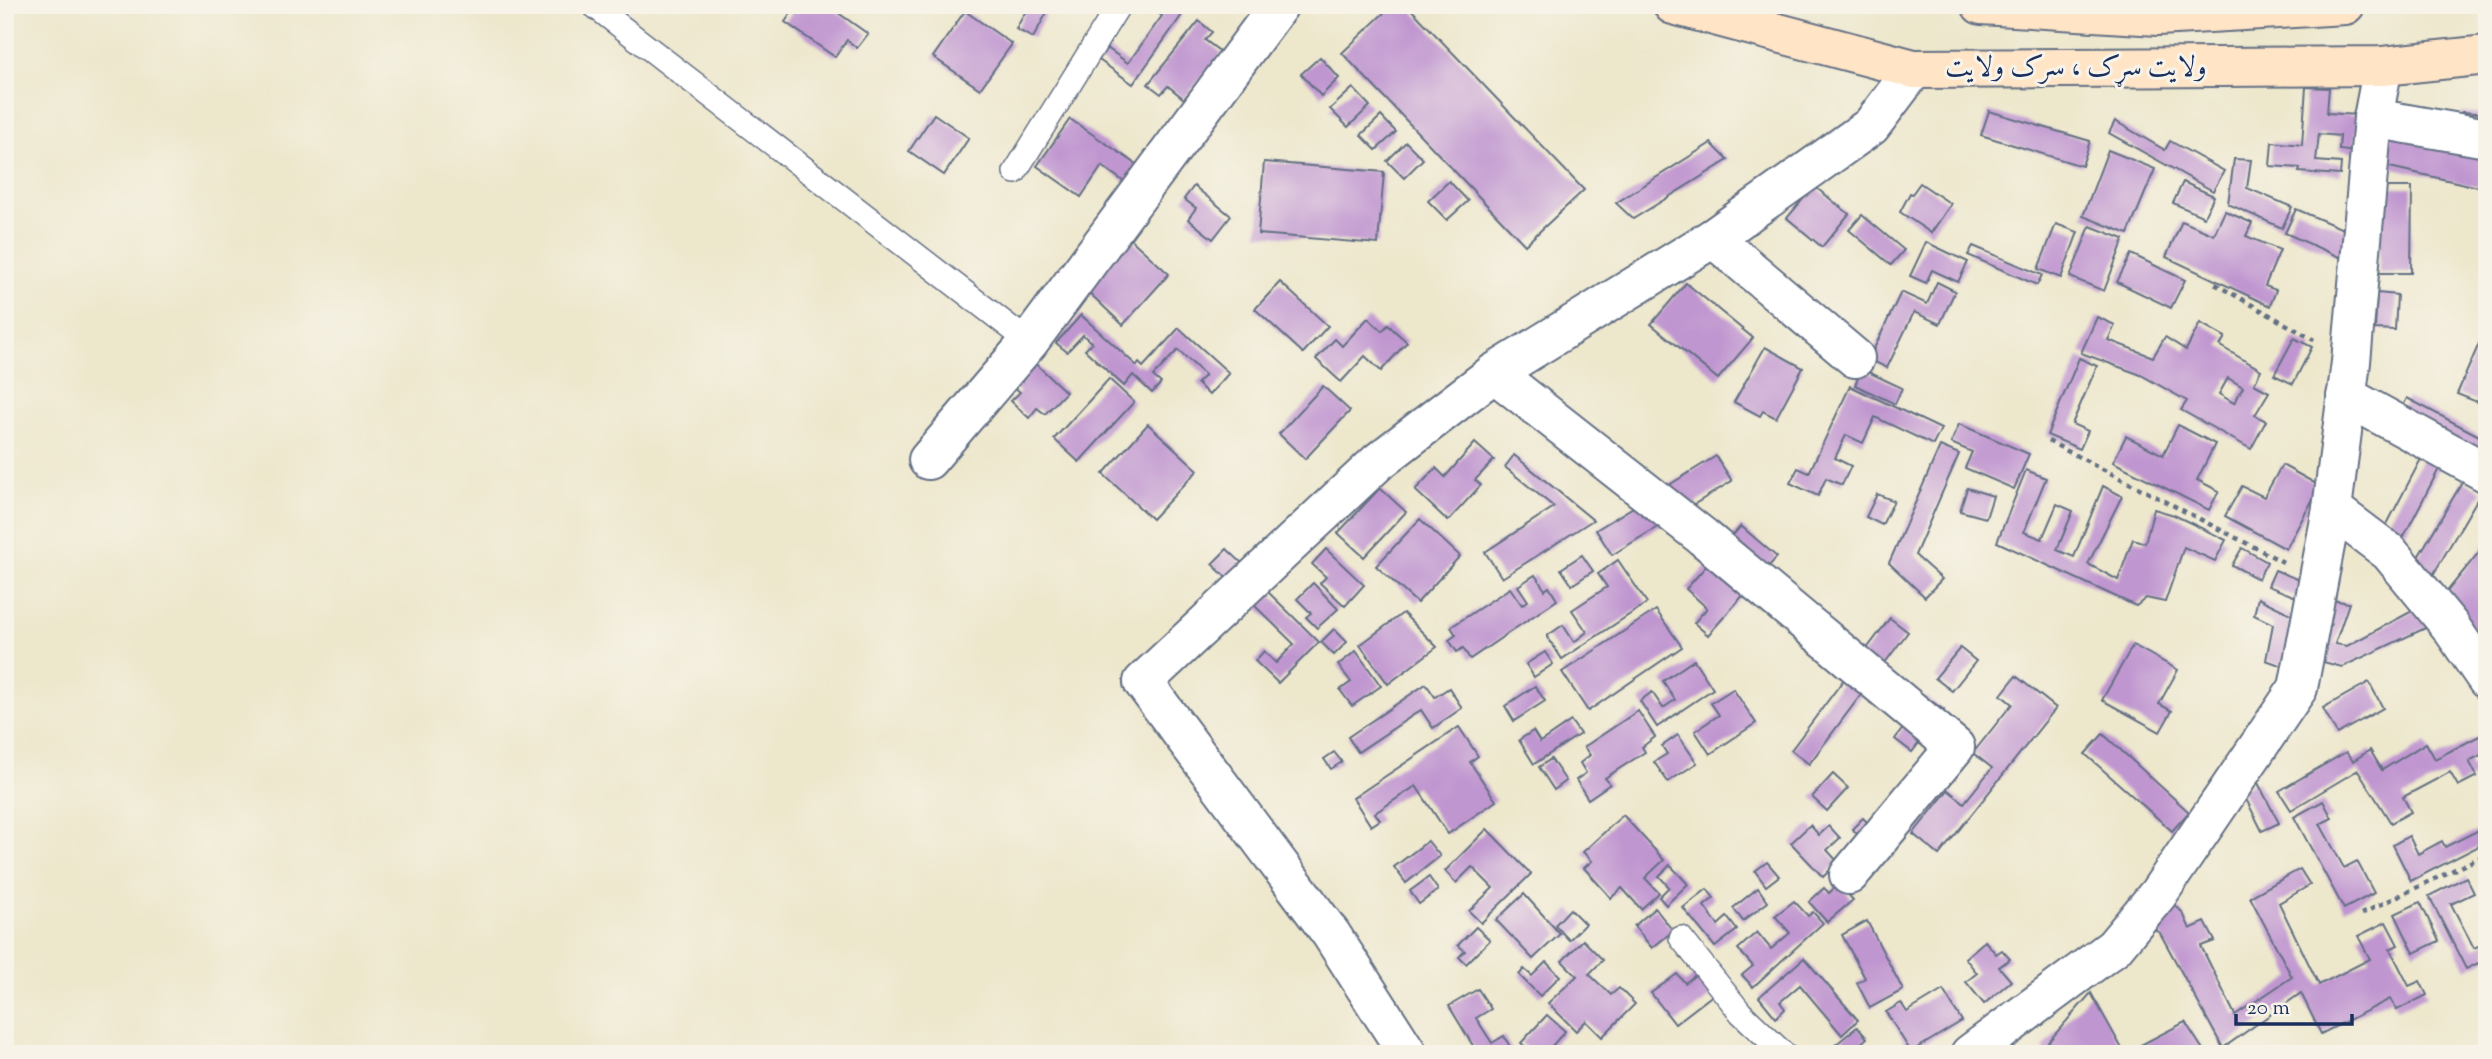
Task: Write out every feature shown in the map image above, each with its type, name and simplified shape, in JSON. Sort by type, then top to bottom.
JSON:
[{"type":"main road","name":"ولایت سړک ، سرک ولایت","points":[[1673,5],[1914,69],[2383,66],[2487,55]]},
{"type":"main road","name":"ولایت سړک ، سرک ولایت","points":[[1981,5],[2158,16],[2344,5]]},
{"type":"street","points":[[928,460],[1029,342],[1279,5]]},
{"type":"street","points":[[1970,1054],[2114,947],[2158,894],[2298,688],[2332,509],[2349,379],[2373,118],[2383,66]]},
{"type":"street","points":[[1408,1054],[1331,934],[1143,682],[1378,462],[1494,373],[1713,238],[1871,126],[1914,69]]},
{"type":"street","points":[[2373,118],[2487,138]]},
{"type":"street","points":[[1713,238],[1855,358]]},
{"type":"street","points":[[1494,373],[1703,537],[1955,747],[1849,875]]},
{"type":"street","points":[[2349,379],[2487,472]]},
{"type":"street","points":[[2332,509],[2389,552],[2449,626],[2487,680]]},
{"type":"lane","points":[[593,5],[1029,342]]},
{"type":"lane","points":[[1015,173],[1119,5]]},
{"type":"lane","points":[[1681,938],[1741,1013],[1784,1054]]},
{"type":"path","points":[[2215,284],[2349,379]]},
{"type":"path","points":[[2048,441],[2318,580]]},
{"type":"path","points":[[2361,914],[2487,854]]},
{"type":"building","points":[[797,5],[827,5],[868,34],[857,48],[847,40],[835,57],[785,22]]},
{"type":"building","points":[[1029,5],[1051,5],[1033,38],[1016,29]]},
{"type":"building","points":[[1148,5],[1189,5],[1133,84],[1099,60],[1107,48],[1128,63],[1162,16]]},
{"type":"building","points":[[1392,5],[1407,5],[1584,190],[1525,245],[1342,53]]},
{"type":"building","points":[[965,11],[1012,44],[980,89],[933,57]]},
{"type":"building","points":[[1199,21],[1212,32],[1205,40],[1222,53],[1184,99],[1168,86],[1161,94],[1148,84]]},
{"type":"building","points":[[1320,57],[1339,78],[1321,96],[1301,74]]},
{"type":"building","points":[[2306,87],[2329,88],[2327,113],[2358,115],[2355,152],[2339,150],[2340,136],[2319,134],[2316,161],[2341,163],[2340,175],[2299,172],[2300,168],[2270,166],[2272,142],[2302,145]]},
{"type":"building","points":[[1353,88],[1370,106],[1348,127],[1330,109]]},
{"type":"building","points":[[1989,111],[2090,141],[2082,166],[1981,135]]},
{"type":"building","points":[[2462,112],[2487,114],[2487,128],[2461,125]]},
{"type":"building","points":[[934,114],[969,138],[944,175],[909,151]]},
{"type":"building","points":[[1381,116],[1396,132],[1376,150],[1361,135]]},
{"type":"building","points":[[1070,119],[1142,168],[1130,186],[1102,166],[1081,197],[1037,166]]},
{"type":"building","points":[[2115,121],[2165,150],[2170,141],[2224,171],[2213,191],[2109,133]]},
{"type":"building","points":[[2392,133],[2486,154],[2478,187],[2385,166]]},
{"type":"building","points":[[1406,142],[1423,159],[1404,178],[1387,161]]},
{"type":"building","points":[[1711,143],[1728,160],[1633,219],[1616,203]]},
{"type":"building","points":[[2108,150],[2155,169],[2128,234],[2083,216]]},
{"type":"building","points":[[2234,159],[2251,160],[2247,188],[2292,207],[2282,228],[2228,204]]},
{"type":"building","points":[[1264,162],[1384,172],[1378,244],[1258,234]]},
{"type":"building","points":[[1449,181],[1468,201],[1447,220],[1428,201]]},
{"type":"building","points":[[2183,182],[2214,196],[2204,217],[2173,203]]},
{"type":"building","points":[[1920,183],[1951,204],[1931,233],[1900,212],[1910,193],[1912,194]]},
{"type":"building","points":[[1194,186],[1231,216],[1213,239],[1188,219],[1196,208],[1184,199]]},
{"type":"building","points":[[1814,186],[1849,214],[1822,247],[1787,218]]},
{"type":"building","points":[[2380,187],[2412,187],[2411,273],[2379,273]]},
{"type":"building","points":[[2296,209],[2357,235],[2346,260],[2285,233]]},
{"type":"building","points":[[2225,211],[2252,223],[2246,236],[2280,250],[2265,286],[2276,290],[2270,306],[2166,257],[2182,221],[2214,235]]},
{"type":"building","points":[[1862,215],[1904,250],[1891,265],[1849,230]]},
{"type":"building","points":[[2056,224],[2078,232],[2061,278],[2038,269]]},
{"type":"building","points":[[2090,226],[2124,239],[2104,291],[2070,277]]},
{"type":"building","points":[[1127,236],[1169,274],[1123,325],[1081,285]]},
{"type":"building","points":[[1926,242],[1968,262],[1958,282],[1932,270],[1926,283],[1910,276]]},
{"type":"building","points":[[1973,246],[2042,275],[2037,285],[1968,255]]},
{"type":"building","points":[[2131,254],[2185,280],[2171,308],[2117,282]]},
{"type":"building","points":[[1280,282],[1328,326],[1303,353],[1255,309]]},
{"type":"building","points":[[1937,282],[1955,291],[1940,324],[1914,312],[1887,368],[1869,359],[1901,292],[1927,304]]},
{"type":"building","points":[[1686,283],[1753,338],[1718,379],[1651,324]]},
{"type":"building","points":[[2377,293],[2397,295],[2395,330],[2375,329]]},
{"type":"building","points":[[1081,315],[1137,366],[1139,363],[1143,367],[1179,328],[1229,373],[1209,395],[1197,383],[1205,375],[1178,350],[1153,376],[1161,383],[1152,393],[1133,375],[1124,386],[1085,350],[1092,343],[1083,335],[1067,352],[1056,343]]},
{"type":"building","points":[[2097,317],[2115,325],[2108,340],[2153,357],[2165,337],[2186,350],[2200,323],[2225,337],[2220,346],[2261,370],[2254,384],[2269,392],[2255,415],[2266,421],[2251,449],[2181,410],[2187,401],[2141,375],[2081,353]],"holes":[[[2228,378],[2243,387],[2234,403],[2219,394]]]},
{"type":"building","points":[[1368,318],[1382,331],[1388,325],[1407,342],[1381,371],[1365,356],[1341,382],[1316,359],[1335,339],[1342,346]]},
{"type":"building","points":[[2294,338],[2312,347],[2293,384],[2274,375]]},
{"type":"building","points":[[2481,339],[2487,341],[2487,380],[2477,402],[2457,394]]},
{"type":"building","points":[[1765,347],[1803,368],[1776,418],[1763,411],[1760,416],[1734,402]]},
{"type":"building","points":[[2079,358],[2097,366],[2072,424],[2088,431],[2080,449],[2047,435]]},
{"type":"building","points":[[1034,362],[1066,392],[1045,414],[1037,408],[1029,418],[1011,401],[1020,392],[1013,386]]},
{"type":"building","points":[[1862,369],[1902,388],[1895,404],[1855,385]]},
{"type":"building","points":[[1109,379],[1134,402],[1079,462],[1054,439]]},
{"type":"building","points":[[1323,386],[1350,411],[1305,459],[1279,434]]},
{"type":"building","points":[[1850,386],[1941,429],[1933,445],[1875,417],[1863,443],[1846,435],[1835,458],[1851,466],[1842,485],[1826,478],[1818,496],[1790,483],[1798,468],[1809,473]]},
{"type":"building","points":[[2407,398],[2483,438],[2475,453],[2399,414]]},
{"type":"building","points":[[1148,424],[1198,470],[1152,519],[1103,474]]},
{"type":"building","points":[[1959,424],[2029,454],[2014,489],[1965,468],[1972,452],[1951,443]]},
{"type":"building","points":[[2178,425],[2215,444],[2197,480],[2219,491],[2209,510],[2113,462],[2126,436],[2163,455]]},
{"type":"building","points":[[1475,443],[1494,460],[1475,480],[1481,485],[1448,521],[1415,490],[1436,468],[1445,477]]},
{"type":"building","points":[[1940,446],[1959,454],[1915,555],[1942,579],[1925,597],[1889,563]]},
{"type":"building","points":[[1514,455],[1593,520],[1502,578],[1485,552],[1554,507],[1505,467]]},
{"type":"building","points":[[2423,455],[2441,465],[2403,538],[2385,528]]},
{"type":"building","points":[[1716,456],[1732,481],[1612,555],[1596,530]]},
{"type":"building","points":[[2282,465],[2320,486],[2286,549],[2225,516],[2242,486],[2264,497]]},
{"type":"building","points":[[2026,470],[2046,478],[2024,532],[2042,539],[2057,504],[2073,511],[2057,550],[2074,557],[2103,486],[2122,496],[2088,564],[2118,580],[2133,539],[2145,543],[2154,509],[2174,515],[2226,540],[2215,561],[2184,547],[2165,602],[2146,598],[2136,606],[1997,542]]},
{"type":"building","points":[[2463,481],[2482,491],[2433,575],[2414,564]]},
{"type":"building","points":[[1380,488],[1406,512],[1364,557],[1338,533]]},
{"type":"building","points":[[1967,488],[1993,496],[1986,518],[1960,511]]},
{"type":"building","points":[[1877,494],[1894,501],[1882,525],[1866,517]]},
{"type":"building","points":[[1420,519],[1460,556],[1417,603],[1376,566]]},
{"type":"building","points":[[1741,526],[1777,557],[1708,635],[1694,623],[1707,608],[1686,589]]},
{"type":"building","points":[[2487,542],[2487,576],[2479,586],[2487,594],[2487,646],[2445,594]]},
{"type":"building","points":[[2242,548],[2267,562],[2258,579],[2232,565]]},
{"type":"building","points":[[1227,549],[1245,566],[1230,581],[1212,564]]},
{"type":"building","points":[[1326,549],[1364,585],[1345,606],[1320,583],[1326,577],[1312,564]]},
{"type":"building","points":[[1582,555],[1593,571],[1572,585],[1561,569]]},
{"type":"building","points":[[1618,560],[1647,603],[1562,659],[1547,636],[1563,625],[1574,642],[1587,632],[1572,610],[1607,587],[1598,574]]},
{"type":"building","points":[[2275,570],[2302,581],[2296,597],[2268,586]]},
{"type":"building","points":[[1535,575],[1545,590],[1549,587],[1557,600],[1470,659],[1463,648],[1457,652],[1449,640],[1456,635],[1451,627],[1510,588],[1522,605],[1528,601],[1518,586]]},
{"type":"building","points":[[1313,583],[1338,609],[1317,628],[1306,617],[1311,613],[1297,599]]},
{"type":"building","points":[[1263,587],[1319,642],[1278,683],[1255,661],[1264,651],[1276,663],[1294,644],[1250,601]]},
{"type":"building","points":[[2258,598],[2293,615],[2285,667],[2266,660],[2273,624],[2254,615]]},
{"type":"building","points":[[2332,600],[2349,603],[2335,644],[2347,646],[2414,610],[2432,625],[2342,667],[2316,660]]},
{"type":"building","points":[[1656,610],[1682,647],[1588,711],[1562,672]]},
{"type":"building","points":[[1403,613],[1437,647],[1388,684],[1360,645]]},
{"type":"building","points":[[1890,618],[1908,632],[1809,764],[1791,750]]},
{"type":"building","points":[[1334,629],[1347,642],[1334,655],[1321,642]]},
{"type":"building","points":[[2133,645],[2178,670],[2159,704],[2172,711],[2160,732],[2102,700]]},
{"type":"building","points":[[1960,648],[1976,661],[1952,691],[1935,678]]},
{"type":"building","points":[[1356,651],[1381,686],[1352,706],[1340,690],[1351,682],[1338,665]]},
{"type":"building","points":[[1545,652],[1553,664],[1534,677],[1526,664]]},
{"type":"building","points":[[1694,660],[1713,689],[1657,727],[1640,701],[1652,692],[1663,708],[1675,700],[1663,681]]},
{"type":"building","points":[[2016,676],[2056,708],[1939,855],[1913,834],[1948,790],[1964,803],[1992,768],[1973,753],[2012,704],[2001,695]]},
{"type":"building","points":[[2369,682],[2383,708],[2337,734],[2323,708]]},
{"type":"building","points":[[1426,684],[1435,697],[1449,688],[1462,708],[1433,728],[1421,710],[1358,752],[1348,737]]},
{"type":"building","points":[[1535,686],[1545,701],[1514,721],[1505,706]]},
{"type":"building","points":[[1733,689],[1756,723],[1710,754],[1695,731],[1719,715],[1711,703]]},
{"type":"building","points":[[1926,697],[1944,710],[1912,752],[1895,739]]},
{"type":"building","points":[[1638,711],[1655,737],[1642,747],[1645,752],[1605,778],[1610,784],[1588,799],[1576,780],[1586,773],[1580,763],[1590,755],[1584,747]]},
{"type":"building","points":[[1571,721],[1580,734],[1534,764],[1519,740],[1533,731],[1540,742]]},
{"type":"building","points":[[1459,727],[1478,756],[1470,762],[1496,801],[1448,834],[1416,786],[1375,813],[1380,820],[1371,826],[1353,798]]},
{"type":"building","points":[[2487,732],[2487,752],[2469,761],[2477,776],[2458,786],[2450,772],[2403,797],[2411,812],[2391,823],[2358,770],[2291,810],[2279,791],[2346,752],[2353,761],[2370,750],[2382,770],[2426,743],[2435,759]]},
{"type":"building","points":[[2103,734],[2189,812],[2172,831],[2085,754]]},
{"type":"building","points":[[1678,735],[1697,763],[1668,782],[1654,762],[1667,754],[1662,746]]},
{"type":"building","points":[[1334,752],[1342,762],[1331,769],[1324,759]]},
{"type":"building","points":[[1551,759],[1566,781],[1554,790],[1539,767]]},
{"type":"building","points":[[1833,774],[1848,788],[1827,811],[1812,797]]},
{"type":"building","points":[[2257,781],[2279,823],[2262,831],[2241,789]]},
{"type":"building","points":[[2323,801],[2332,818],[2320,824],[2344,868],[2357,861],[2374,893],[2344,909],[2294,817]]},
{"type":"building","points":[[1623,815],[1664,860],[1645,878],[1659,893],[1641,909],[1622,888],[1611,898],[1584,868],[1592,861],[1583,852]]},
{"type":"building","points":[[1863,818],[1881,836],[1870,847],[1852,829]]},
{"type":"building","points":[[1810,825],[1819,835],[1829,826],[1840,838],[1827,850],[1838,862],[1823,877],[1791,843]]},
{"type":"building","points":[[2487,826],[2487,842],[2411,881],[2393,845],[2409,836],[2418,854],[2442,841],[2445,847]]},
{"type":"building","points":[[1487,829],[1531,874],[1481,923],[1469,911],[1493,888],[1472,867],[1456,883],[1445,871]]},
{"type":"building","points":[[1428,841],[1440,856],[1406,883],[1394,867]]},
{"type":"building","points":[[1767,862],[1779,876],[1766,886],[1755,871]]},
{"type":"building","points":[[1670,865],[1688,884],[1666,905],[1659,897],[1669,887],[1659,876]]},
{"type":"building","points":[[2300,869],[2310,885],[2279,903],[2319,985],[2370,959],[2358,936],[2386,922],[2398,945],[2390,949],[2409,986],[2420,981],[2427,995],[2397,1010],[2390,999],[2321,1034],[2301,993],[2223,1048],[2160,933],[2142,920],[2163,893],[2183,913],[2190,929],[2205,922],[2215,941],[2201,946],[2235,1015],[2292,977],[2250,897]]},
{"type":"building","points":[[1429,877],[1438,890],[1419,904],[1410,891]]},
{"type":"building","points":[[2466,877],[2474,893],[2451,904],[2474,948],[2487,942],[2487,959],[2466,969],[2429,896]]},
{"type":"building","points":[[1839,884],[1853,900],[1827,922],[1809,902],[1824,888],[1829,893]]},
{"type":"building","points":[[1758,888],[1768,902],[1743,921],[1733,908]]},
{"type":"building","points":[[1707,889],[1714,898],[1704,906],[1718,925],[1727,917],[1737,930],[1715,947],[1683,908]]},
{"type":"building","points":[[1524,894],[1560,934],[1533,959],[1496,920]]},
{"type":"building","points":[[1794,901],[1808,916],[1813,912],[1823,923],[1753,987],[1742,975],[1753,966],[1738,949],[1757,932],[1771,949],[1790,933],[1775,916]]},
{"type":"building","points":[[2420,902],[2439,941],[2414,953],[2395,914]]},
{"type":"building","points":[[1655,908],[1673,931],[1652,948],[1634,926]]},
{"type":"building","points":[[1570,909],[1585,924],[1569,940],[1555,925]]},
{"type":"building","points":[[1867,921],[1903,990],[1870,1008],[1857,983],[1865,978],[1842,935]]},
{"type":"building","points":[[1476,927],[1490,940],[1466,964],[1459,957],[1465,951],[1458,945]]},
{"type":"building","points":[[1583,940],[1603,960],[1589,974],[1611,995],[1619,988],[1635,1004],[1602,1037],[1586,1021],[1576,1031],[1548,1003],[1577,976],[1562,961]]},
{"type":"building","points":[[1985,941],[1996,954],[2002,950],[2010,959],[1999,967],[2011,981],[1984,1004],[1966,982],[1977,973],[1965,958]]},
{"type":"building","points":[[1804,958],[1858,1020],[1842,1035],[1800,985],[1780,1002],[1785,1009],[1776,1018],[1759,997]]},
{"type":"building","points":[[1546,962],[1560,976],[1540,996],[1519,975],[1524,969],[1532,976]]},
{"type":"building","points":[[1698,973],[1714,994],[1675,1024],[1651,993],[1677,974],[1685,983]]},
{"type":"building","points":[[1478,989],[1491,1009],[1476,1018],[1492,1043],[1504,1036],[1514,1054],[1478,1054],[1449,1006]]},
{"type":"building","points":[[1943,990],[1962,1021],[1911,1052],[1886,1012],[1901,1003],[1907,1012]]},
{"type":"building","points":[[2091,993],[2125,1054],[2047,1054],[2043,1048]]},
{"type":"building","points":[[1547,1015],[1565,1031],[1545,1054],[1533,1054],[1521,1043]]},
{"type":"building","points":[[2185,1022],[2206,1054],[2138,1054],[2135,1048]]},
{"type":"building","points":[[1857,1027],[1867,1038],[1849,1054],[1843,1054],[1835,1045]]}]
